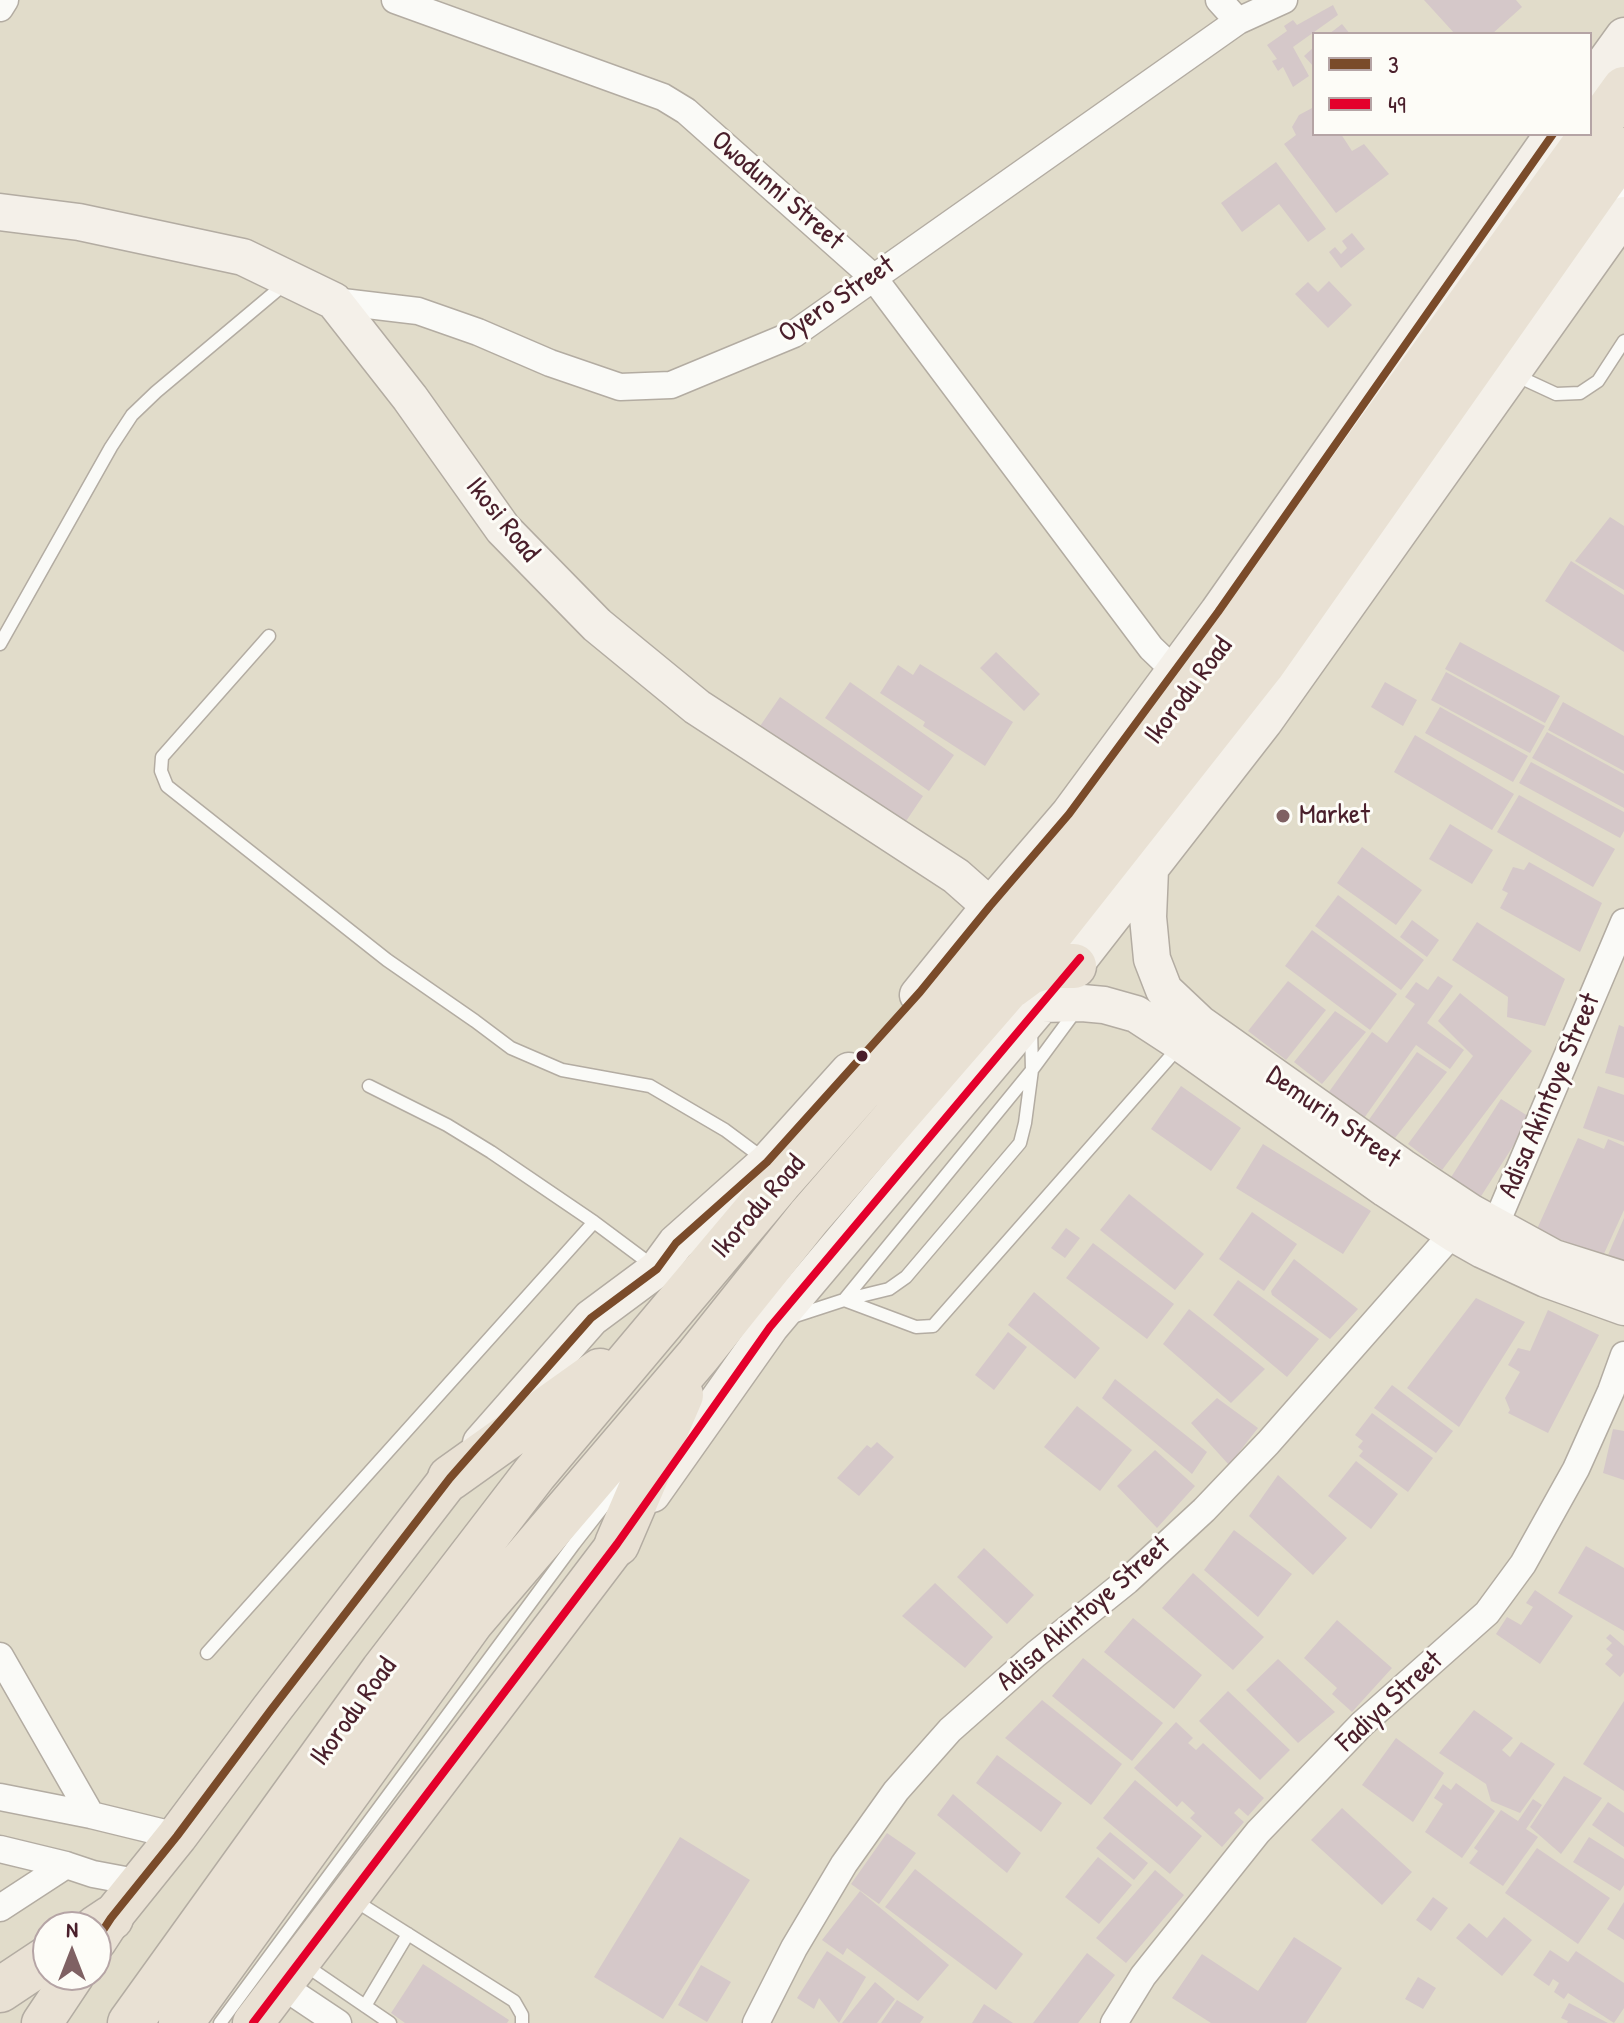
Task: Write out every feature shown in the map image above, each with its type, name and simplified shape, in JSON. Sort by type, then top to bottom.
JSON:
[{"type":"highway","name":"Ikorodu Road","points":[[1592,133],[1624,89]]},
{"type":"highway","name":"Ikorodu Road","points":[[130,2023],[383,1671],[535,1473],[779,1183],[1007,924],[1190,692],[1590,136]]},
{"type":"highway","name":"Ikorodu Road","points":[[181,2023],[471,1622],[698,1373],[809,1217],[1044,993],[1262,665],[1624,150]]},
{"type":"highway","points":[[450,1478],[651,1334]]},
{"type":"highway","points":[[617,1544],[668,1425],[698,1373]]},
{"type":"highway","points":[[0,1990],[32,1969]]},
{"type":"main road","name":"Ikorodu Road","points":[[112,1916],[141,1883],[450,1478]]},
{"type":"main road","name":"Ikorodu Road","points":[[253,2023],[617,1544]]},
{"type":"main road","points":[[42,2023],[63,1991]]},
{"type":"street","points":[[0,8],[5,0]]},
{"type":"street","name":"Owodunni Street","points":[[395,0],[663,97],[686,111],[873,277],[1151,648],[1175,671]]},
{"type":"street","points":[[1219,0],[1238,21]]},
{"type":"street","name":"Oyero Street","points":[[334,301],[418,311],[620,387],[671,385],[794,334],[1238,21],[1284,0]]},
{"type":"street","points":[[1592,80],[1624,36]]},
{"type":"street","name":"Ikorodu Road","points":[[450,1478],[591,1318],[657,1269],[676,1243],[767,1162],[920,992],[1069,814],[1218,612],[1552,136]]},
{"type":"street","name":"Ikosi Road","points":[[0,212],[79,222],[243,257],[334,301],[410,398],[503,529],[597,625],[697,707],[956,876],[990,906]]},
{"type":"street","name":"Ikorodu Road","points":[[617,1544],[770,1327],[1150,869],[1264,722],[1512,374],[1611,221]]},
{"type":"street","name":"Demurin Street","points":[[1150,869],[1148,917],[1152,959],[1164,990],[1191,1034],[1386,1189],[1453,1233],[1546,1279],[1624,1307]]},
{"type":"street","name":"Adisa Akintoye Street","points":[[1495,1226],[1624,922]]},
{"type":"street","name":"Demurin Street","points":[[1044,993],[1104,1005],[1191,1034],[1495,1226],[1554,1258],[1624,1280]]},
{"type":"street","name":"Adisa Akintoye Street","points":[[756,2023],[794,1948],[844,1864],[905,1781],[950,1730],[1036,1654],[1127,1581],[1204,1510],[1268,1443],[1453,1233]]},
{"type":"street","name":"Fadiya Street","points":[[1114,2023],[1143,1976],[1258,1832],[1362,1724],[1487,1613],[1523,1564],[1576,1469],[1624,1355]]},
{"type":"street","points":[[0,1656],[91,1815]]},
{"type":"street","points":[[0,1797],[177,1836]]},
{"type":"street","points":[[0,1849],[93,1874],[141,1883]]},
{"type":"street","points":[[0,1908],[66,1865]]},
{"type":"street","points":[[290,1973],[338,2023]]},
{"type":"lane","points":[[1611,221],[1624,189]]},
{"type":"lane","points":[[0,644],[132,415],[291,279]]},
{"type":"lane","points":[[1512,374],[1556,394],[1580,393],[1598,381],[1624,341]]},
{"type":"lane","points":[[269,636],[162,757],[161,771],[167,786],[387,960],[511,1048],[562,1070],[650,1086],[725,1130],[767,1162]]},
{"type":"lane","points":[[1022,1054],[1044,993]]},
{"type":"lane","points":[[770,1327],[807,1311],[889,1289],[906,1277],[1020,1143],[1044,993]]},
{"type":"lane","points":[[844,1300],[1032,1070],[1044,993]]},
{"type":"lane","points":[[844,1300],[916,1327],[933,1326],[1191,1034]]},
{"type":"lane","points":[[369,1086],[447,1125],[491,1152],[657,1269]]},
{"type":"lane","points":[[207,1653],[594,1222]]},
{"type":"lane","points":[[807,1311],[817,1298]]},
{"type":"lane","points":[[223,1871],[516,1479],[651,1334]]},
{"type":"lane","points":[[640,1461],[668,1425]]},
{"type":"lane","points":[[220,2023],[574,1544],[631,1473]]},
{"type":"lane","points":[[348,1897],[514,2001],[522,2015],[522,2023]]},
{"type":"lane","points":[[365,2006],[408,1934]]},
{"type":"lane","points":[[290,1973],[365,2006],[390,2023]]},
{"type":"building","points":[[1424,0],[1516,0],[1522,7],[1494,32],[1453,32]]},
{"type":"building","points":[[1333,5],[1338,15],[1293,47],[1309,76],[1293,87],[1283,67],[1278,71],[1272,61],[1277,59],[1267,45],[1287,31],[1284,26],[1293,20],[1297,25]]},
{"type":"building","points":[[1342,24],[1348,32],[1332,32]]},
{"type":"building","points":[[1312,49],[1312,65],[1304,56]]},
{"type":"building","points":[[1312,108],[1312,136],[1342,136],[1352,151],[1364,144],[1389,174],[1336,213],[1284,144],[1296,135],[1292,127],[1299,115]]},
{"type":"building","points":[[1276,162],[1326,229],[1308,242],[1279,204],[1242,232],[1221,203]]},
{"type":"building","points":[[1352,233],[1365,249],[1341,268],[1329,252],[1335,247],[1341,254],[1347,248],[1342,241]]},
{"type":"building","points":[[1329,281],[1352,305],[1328,328],[1295,294],[1308,282],[1318,292]]},
{"type":"building","points":[[1610,517],[1624,526],[1624,590],[1575,561]]},
{"type":"building","points":[[1571,561],[1624,595],[1624,652],[1545,601]]},
{"type":"building","points":[[1460,642],[1560,696],[1545,723],[1445,669]]},
{"type":"building","points":[[996,652],[1040,694],[1024,711],[980,668]]},
{"type":"building","points":[[920,664],[1013,722],[985,766],[923,726],[925,722],[880,693],[898,665],[913,675]]},
{"type":"building","points":[[1446,672],[1545,726],[1530,753],[1431,700]]},
{"type":"building","points":[[850,682],[954,755],[929,791],[825,718]]},
{"type":"building","points":[[1385,682],[1417,700],[1403,726],[1371,707]]},
{"type":"building","points":[[780,697],[923,796],[902,827],[758,729]]},
{"type":"building","points":[[1563,702],[1624,736],[1624,771],[1548,730]]},
{"type":"building","points":[[1440,707],[1528,756],[1513,782],[1425,733]]},
{"type":"building","points":[[1547,732],[1624,774],[1624,808],[1532,758]]},
{"type":"building","points":[[1415,735],[1514,794],[1492,830],[1394,772]]},
{"type":"building","points":[[1531,762],[1624,812],[1624,831],[1620,838],[1519,783]]},
{"type":"building","points":[[1519,795],[1615,849],[1593,887],[1497,832]]},
{"type":"building","points":[[1450,824],[1493,850],[1472,884],[1429,859]]},
{"type":"building","points":[[1362,847],[1422,890],[1396,925],[1337,883]]},
{"type":"building","points":[[1529,862],[1602,903],[1580,952],[1500,908],[1508,893],[1502,890],[1513,867],[1524,870]]},
{"type":"building","points":[[1338,895],[1424,960],[1401,990],[1315,926]]},
{"type":"building","points":[[1412,920],[1439,940],[1427,957],[1400,937]]},
{"type":"building","points":[[1477,922],[1565,979],[1545,1026],[1507,1017],[1508,997],[1452,960]]},
{"type":"building","points":[[1312,930],[1397,994],[1370,1030],[1285,966]]},
{"type":"building","points":[[1438,976],[1453,986],[1427,1023],[1464,1050],[1450,1069],[1416,1045],[1362,1121],[1326,1096],[1372,1032],[1387,1043],[1415,1004],[1405,997],[1416,982],[1428,990]]},
{"type":"building","points":[[1288,981],[1326,1010],[1286,1060],[1248,1031]]},
{"type":"building","points":[[1460,993],[1532,1051],[1442,1170],[1408,1144],[1473,1056],[1438,1021]]},
{"type":"building","points":[[1335,1011],[1366,1032],[1322,1084],[1294,1062]]},
{"type":"building","points":[[1619,1025],[1624,1027],[1624,1078],[1605,1073]]},
{"type":"building","points":[[1417,1052],[1447,1072],[1395,1138],[1368,1121]]},
{"type":"building","points":[[1181,1086],[1241,1128],[1211,1171],[1151,1129]]},
{"type":"building","points":[[1598,1086],[1624,1095],[1624,1142],[1583,1128]]},
{"type":"building","points":[[1501,1099],[1531,1118],[1478,1201],[1448,1182]]},
{"type":"building","points":[[1578,1138],[1604,1149],[1608,1139],[1624,1146],[1624,1210],[1602,1258],[1537,1229]]},
{"type":"building","points":[[1263,1144],[1371,1211],[1343,1254],[1236,1188]]},
{"type":"building","points":[[1129,1194],[1204,1254],[1175,1290],[1100,1230]]},
{"type":"building","points":[[1252,1212],[1297,1244],[1264,1291],[1219,1259]]},
{"type":"building","points":[[1624,1218],[1624,1270],[1605,1262]]},
{"type":"building","points":[[1066,1228],[1080,1238],[1065,1258],[1051,1248]]},
{"type":"building","points":[[1093,1243],[1174,1304],[1147,1339],[1066,1278]]},
{"type":"building","points":[[1294,1259],[1358,1309],[1330,1339],[1272,1295],[1271,1291]]},
{"type":"building","points":[[1238,1280],[1319,1339],[1287,1377],[1213,1315]]},
{"type":"building","points":[[1034,1292],[1100,1348],[1075,1379],[1008,1325]]},
{"type":"building","points":[[1476,1298],[1525,1322],[1459,1427],[1407,1388]]},
{"type":"building","points":[[1189,1309],[1265,1369],[1231,1403],[1163,1344]]},
{"type":"building","points":[[1548,1310],[1599,1335],[1548,1433],[1508,1413],[1510,1410],[1505,1398],[1520,1372],[1508,1365],[1518,1348],[1530,1351]]},
{"type":"building","points":[[1008,1332],[1027,1347],[994,1390],[975,1375]]},
{"type":"building","points":[[1115,1379],[1207,1452],[1192,1474],[1102,1398]]},
{"type":"building","points":[[1392,1385],[1453,1431],[1436,1453],[1374,1408]]},
{"type":"building","points":[[1217,1398],[1258,1428],[1229,1465],[1191,1423]]},
{"type":"building","points":[[1077,1406],[1132,1450],[1100,1491],[1044,1447]]},
{"type":"building","points":[[1372,1413],[1433,1458],[1408,1492],[1359,1456],[1363,1451],[1358,1447],[1363,1441],[1355,1435]]},
{"type":"building","points":[[1613,1429],[1624,1431],[1624,1480],[1603,1473]]},
{"type":"building","points":[[877,1442],[894,1457],[859,1496],[837,1478],[867,1445],[871,1448]]},
{"type":"building","points":[[1155,1450],[1195,1486],[1157,1528],[1117,1486]]},
{"type":"building","points":[[1356,1461],[1398,1494],[1371,1529],[1328,1496]]},
{"type":"building","points":[[1278,1475],[1347,1538],[1313,1575],[1249,1516]]},
{"type":"building","points":[[1234,1530],[1292,1574],[1258,1617],[1204,1570]]},
{"type":"building","points":[[1586,1546],[1624,1568],[1624,1631],[1558,1593]]},
{"type":"building","points":[[984,1548],[1034,1595],[1007,1624],[957,1577]]},
{"type":"building","points":[[1193,1573],[1264,1637],[1233,1670],[1162,1608]]},
{"type":"building","points":[[935,1583],[993,1637],[965,1668],[902,1616]]},
{"type":"building","points":[[1535,1590],[1573,1616],[1540,1664],[1496,1634],[1507,1617],[1521,1625],[1533,1607],[1526,1603]]},
{"type":"building","points":[[1133,1618],[1202,1675],[1174,1709],[1104,1652]]},
{"type":"building","points":[[1337,1620],[1392,1668],[1352,1712],[1332,1694],[1337,1688],[1304,1658]]},
{"type":"building","points":[[1610,1634],[1624,1646],[1624,1672],[1620,1677],[1605,1664],[1613,1655],[1606,1649],[1612,1643],[1606,1638]]},
{"type":"building","points":[[1083,1658],[1163,1723],[1132,1761],[1052,1696]]},
{"type":"building","points":[[1278,1659],[1335,1712],[1298,1743],[1246,1690]]},
{"type":"building","points":[[1228,1691],[1290,1750],[1260,1780],[1199,1721]]},
{"type":"building","points":[[1042,1700],[1122,1764],[1091,1805],[1005,1738]]},
{"type":"building","points":[[1624,1701],[1624,1791],[1583,1764]]},
{"type":"building","points":[[1474,1710],[1513,1738],[1502,1750],[1510,1757],[1521,1742],[1555,1764],[1520,1813],[1491,1801],[1486,1784],[1439,1753]]},
{"type":"building","points":[[1176,1722],[1193,1738],[1188,1743],[1196,1750],[1203,1743],[1264,1798],[1248,1816],[1239,1808],[1234,1813],[1244,1822],[1222,1847],[1190,1818],[1195,1813],[1182,1801],[1177,1807],[1134,1768]]},
{"type":"building","points":[[1396,1738],[1444,1773],[1413,1822],[1362,1785]]},
{"type":"building","points":[[997,1755],[1062,1803],[1041,1832],[976,1783]]},
{"type":"building","points":[[1564,1776],[1602,1798],[1561,1854],[1530,1827]]},
{"type":"building","points":[[1135,1780],[1202,1836],[1170,1874],[1103,1818]]},
{"type":"building","points":[[1456,1783],[1495,1811],[1462,1858],[1425,1832],[1443,1804],[1434,1798],[1443,1784],[1451,1790]]},
{"type":"building","points":[[953,1794],[1021,1853],[1007,1873],[937,1815]]},
{"type":"building","points":[[1533,1799],[1542,1805],[1526,1829],[1538,1837],[1503,1886],[1469,1863],[1478,1851],[1474,1848],[1501,1810],[1518,1821]]},
{"type":"building","points":[[1608,1802],[1624,1813],[1624,1847],[1592,1825]]},
{"type":"building","points":[[1342,1808],[1412,1872],[1382,1905],[1311,1840]]},
{"type":"building","points":[[1110,1832],[1148,1863],[1134,1880],[1096,1848]]},
{"type":"building","points":[[887,1833],[916,1853],[879,1904],[851,1884]]},
{"type":"building","points":[[680,1837],[750,1880],[663,2019],[594,1977]]},
{"type":"building","points":[[1589,1837],[1624,1859],[1624,1885],[1620,1891],[1573,1862]]},
{"type":"building","points":[[1537,1848],[1610,1898],[1578,1944],[1505,1893]]},
{"type":"building","points":[[1098,1857],[1132,1885],[1099,1924],[1065,1897]]},
{"type":"building","points":[[915,1869],[1023,1954],[996,1990],[885,1907]]},
{"type":"building","points":[[1155,1870],[1184,1895],[1126,1963],[1096,1938]]},
{"type":"building","points":[[860,1891],[949,1965],[918,2001],[847,1948],[843,1955],[822,1940]]},
{"type":"building","points":[[1433,1897],[1448,1908],[1431,1931],[1416,1920]]},
{"type":"building","points":[[1624,1902],[1624,1940],[1607,1929]]},
{"type":"building","points":[[1504,1917],[1532,1940],[1502,1976],[1456,1938],[1469,1923],[1487,1938]]},
{"type":"building","points":[[1294,1937],[1342,1968],[1306,2023],[1211,2023],[1172,1998],[1202,1954],[1258,1991]]},
{"type":"building","points":[[1550,1950],[1568,1962],[1576,1951],[1624,1983],[1624,2008],[1614,2023],[1568,1993],[1564,1999],[1554,1992],[1559,1983],[1553,1979],[1549,1986],[1533,1975]]},
{"type":"building","points":[[827,1951],[866,1977],[839,2023],[819,1998],[814,2009],[797,1998]]},
{"type":"building","points":[[1087,1953],[1115,1975],[1078,2023],[1033,2023]]},
{"type":"building","points":[[423,1964],[509,2020],[507,2023],[405,2023],[391,2013]]},
{"type":"building","points":[[701,1965],[731,1982],[707,2022],[678,2005]]},
{"type":"building","points":[[1418,1977],[1436,1988],[1423,2009],[1405,1999]]},
{"type":"building","points":[[875,1982],[895,1999],[877,2023],[842,2023]]},
{"type":"building","points":[[897,2000],[924,2017],[920,2023],[881,2023]]},
{"type":"building","points":[[1569,2003],[1608,2023],[1567,2023],[1561,2018]]},
{"type":"building","points":[[984,2004],[1013,2023],[972,2023]]},
{"type":"transit line","name":"3","points":[[112,1917],[450,1478],[591,1318],[657,1269],[676,1243],[767,1162],[920,992],[1069,814],[1218,612],[1552,136]]},
{"type":"transit line","name":"49","points":[[253,2023],[617,1544],[770,1327],[1080,958]]},
{"type":"place","name":"Market","points":[[1283,816]]}]
